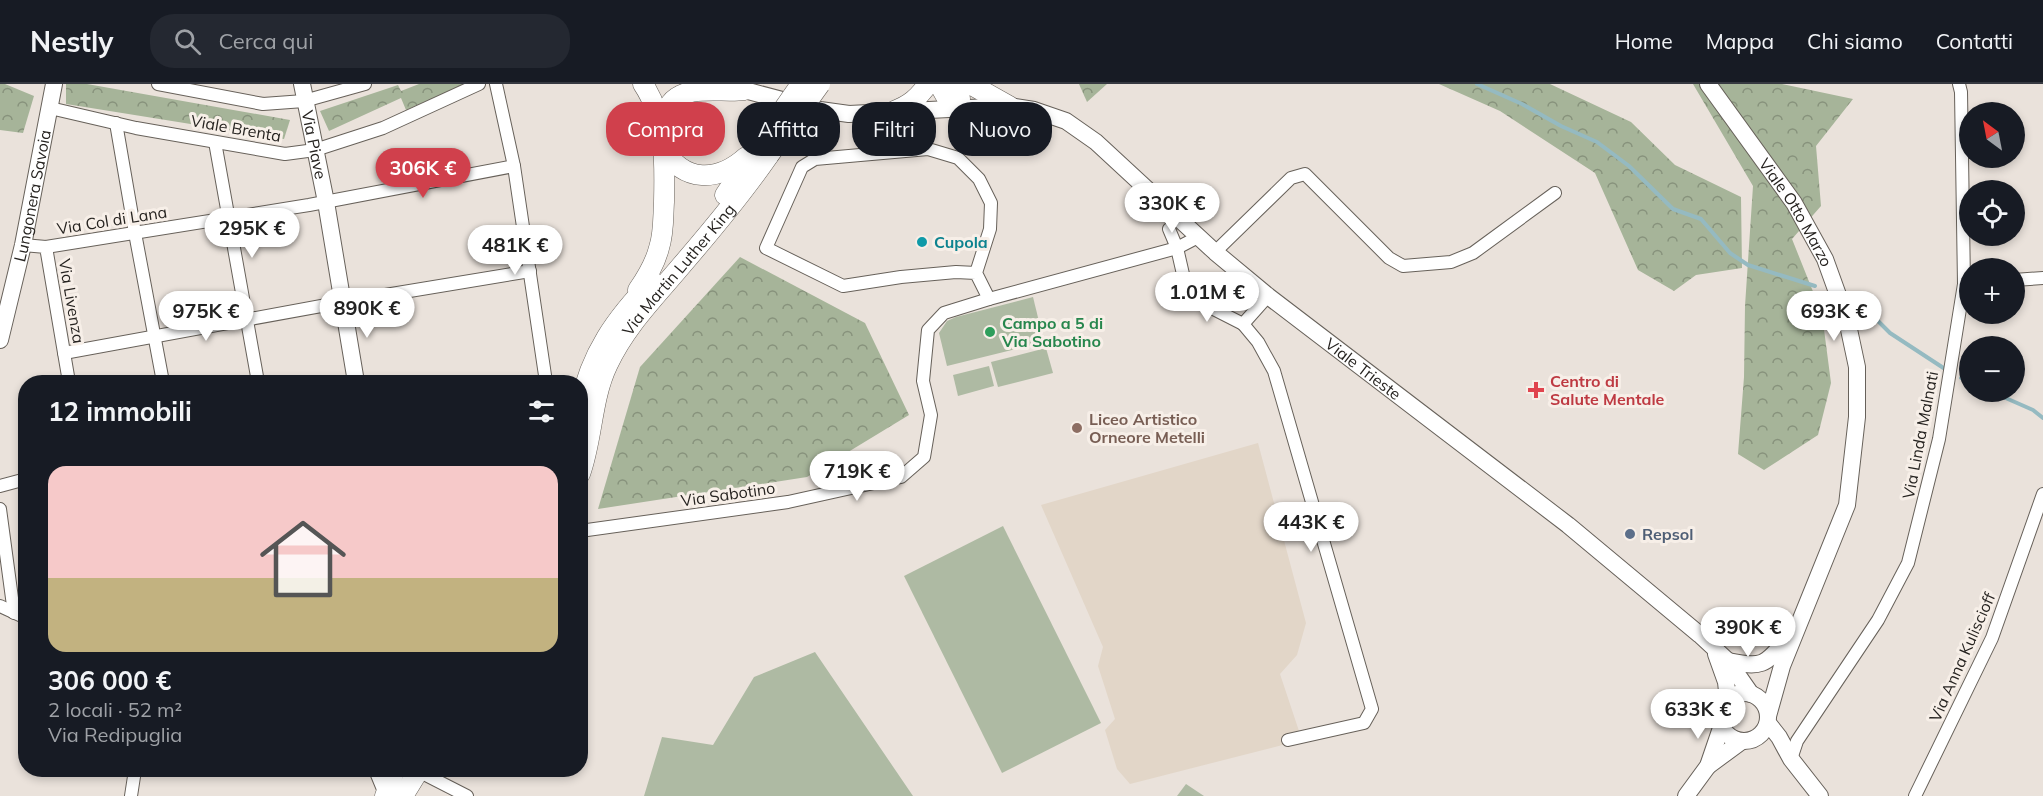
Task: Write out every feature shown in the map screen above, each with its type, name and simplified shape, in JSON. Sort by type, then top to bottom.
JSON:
[{"type":"main road","points":[[643,84],[665,100],[691,92],[744,90]]},
{"type":"main road","name":"Via Martin Luther King","points":[[791,102],[801,84]]},
{"type":"main road","name":"Via Martin Luther King","points":[[805,102],[820,84]]},
{"type":"main road","points":[[913,102],[928,84]]},
{"type":"main road","points":[[939,84],[950,102]]},
{"type":"main road","points":[[958,84],[959,102]]},
{"type":"main road","points":[[970,84],[1002,102]]},
{"type":"main road","points":[[629,305],[654,262],[660,246],[663,227],[664,156]]},
{"type":"main road","points":[[668,156],[680,168],[700,176],[722,173],[753,156]]},
{"type":"main road","name":"Via Martin Luther King","points":[[588,380],[594,360],[609,332],[629,305],[671,261],[759,156]]},
{"type":"main road","name":"Via Martin Luther King","points":[[588,436],[596,397],[607,365],[621,339],[740,196],[760,156]]},
{"type":"main road","points":[[391,795],[394,777]]},
{"type":"main road","points":[[391,795],[411,777]]},
{"type":"street","name":"Lungonera Savoia","points":[[0,340],[23,245],[54,84]]},
{"type":"street","name":"Viale Brenta","points":[[158,84],[263,105],[304,101],[365,84]]},
{"type":"street","name":"Via Piave","points":[[302,84],[326,202],[355,375]]},
{"type":"street","name":"Viale Brenta","points":[[50,108],[116,123],[285,154],[315,150],[383,128],[479,84]]},
{"type":"street","points":[[496,84],[514,166],[545,375]]},
{"type":"street","name":"Viale Trieste","points":[[720,84],[820,110],[852,114]]},
{"type":"street","name":"Viale Otto Marzo","points":[[1708,84],[1794,203],[1825,260],[1847,320],[1857,367],[1857,417],[1847,505],[1797,625],[1782,666],[1768,719]]},
{"type":"street","name":"Via Linda Malnati","points":[[1959,84],[1966,258]]},
{"type":"street","name":"Viale Trieste","points":[[1052,116],[1066,121],[1096,142],[1198,237],[1268,296],[1568,525],[1713,647],[1728,661],[1752,695]]},
{"type":"street","points":[[116,123],[162,375]]},
{"type":"street","points":[[215,142],[257,375]]},
{"type":"street","points":[[976,273],[956,272],[901,277],[843,286],[766,248],[802,167],[815,159],[928,149],[958,158],[979,179],[991,204],[990,229],[976,273],[989,299]]},
{"type":"street","name":"Via Col di Lana","points":[[46,247],[326,202],[514,166]]},
{"type":"street","points":[[1215,252],[1291,178],[1305,174],[1389,258],[1403,266],[1451,262],[1473,253],[1555,194]]},
{"type":"street","points":[[1166,206],[1168,229],[1177,248],[1188,296],[1243,324],[1258,342],[1274,372],[1372,709],[1364,723],[1288,740]]},
{"type":"street","points":[[1155,254],[1168,229]]},
{"type":"street","name":"Via Sabotino","points":[[588,530],[788,502],[901,477],[924,457],[931,415],[922,381],[928,330],[944,313],[1177,248],[1198,237]]},
{"type":"street","name":"Via Livenza","points":[[23,245],[46,247],[68,375]]},
{"type":"street","points":[[64,353],[343,302],[530,271]]},
{"type":"street","points":[[2025,279],[2043,278]]},
{"type":"street","points":[[1243,324],[1268,296]]},
{"type":"street","name":"Via Linda Malnati","points":[[1789,755],[1878,620],[1908,563],[1939,439],[1960,324]]},
{"type":"street","points":[[0,486],[18,481]]},
{"type":"street","name":"Via Anna Kuliscioff","points":[[1915,796],[1992,638],[2043,494]]},
{"type":"street","points":[[0,509],[18,604]]},
{"type":"street","points":[[0,606],[18,614]]},
{"type":"street","points":[[1728,661],[1746,665],[1760,664],[1772,658],[1797,625]]},
{"type":"street","name":"Viale Trieste","points":[[1713,647],[1726,682],[1728,700]]},
{"type":"street","name":"Viale Otto Marzo","points":[[1752,695],[1782,666]]},
{"type":"street","points":[[1686,796],[1708,766],[1722,725],[1721,712],[1728,700],[1743,693],[1752,695],[1764,703],[1768,719],[1789,755],[1820,796]]},
{"type":"street","points":[[1708,766],[1761,734],[1768,719]]},
{"type":"street","points":[[1722,725],[1727,734],[1789,755]]},
{"type":"street","points":[[131,796],[134,777]]},
{"type":"street","points":[[379,777],[391,795]]},
{"type":"street","points":[[432,777],[467,796]]},
{"type":"shaded area","points":[[1258,443],[1306,623],[1297,655],[1280,674],[1302,740],[1130,784],[1117,769],[1105,730],[1115,719],[1098,666],[1103,647],[1041,505]]},
{"type":"green space","points":[[0,84],[34,96],[23,133],[0,130]]},
{"type":"green space","points":[[66,84],[87,84],[290,120],[284,139],[66,104]]},
{"type":"green space","points":[[419,84],[466,84],[406,110],[401,98],[329,131],[320,111],[398,85],[401,91]]},
{"type":"green space","points":[[1079,84],[1107,84],[1087,102]]},
{"type":"green space","points":[[1439,84],[1550,84],[1631,122],[1675,165],[1741,197],[1742,268],[1696,275],[1674,291],[1638,270],[1595,173],[1500,111]]},
{"type":"green space","points":[[1693,84],[1782,84],[1853,99],[1816,146],[1821,206],[1792,239],[1822,314],[1831,383],[1818,435],[1764,470],[1738,454],[1753,186]]},
{"type":"green space","points":[[740,257],[865,323],[909,415],[807,477],[598,509],[640,367]]},
{"type":"green space","name":"Campo a 5 di Via Sabotino","points":[[1033,297],[1044,342],[947,366],[939,333],[947,321]]},
{"type":"green space","points":[[1046,348],[1053,373],[998,387],[991,362]]},
{"type":"green space","points":[[989,366],[994,386],[958,396],[953,375]]},
{"type":"green space","points":[[1003,526],[1101,723],[1002,773],[904,576]]},
{"type":"green space","points":[[815,652],[913,796],[644,796],[662,737],[713,745],[754,677]]},
{"type":"green space","points":[[1186,784],[1204,796],[1177,796]]},
{"type":"waterway","points":[[1477,84],[1597,142],[1629,166],[1673,209],[1701,219],[1730,253],[1748,265],[1815,286]]},
{"type":"waterway","points":[[1875,318],[1890,333],[1945,369]]},
{"type":"waterway","points":[[2015,402],[2033,410],[2043,418]]},
{"type":"place","name":"Cupola","points":[[922,242]]},
{"type":"place","name":"Campo a 5 di Via Sabotino","points":[[990,332]]},
{"type":"place","name":"Centro di Salute Mentale","points":[[1536,390]]},
{"type":"place","name":"Liceo Artistico Orneore Metelli","points":[[1077,428]]},
{"type":"place","name":"Repsol","points":[[1630,534]]}]
